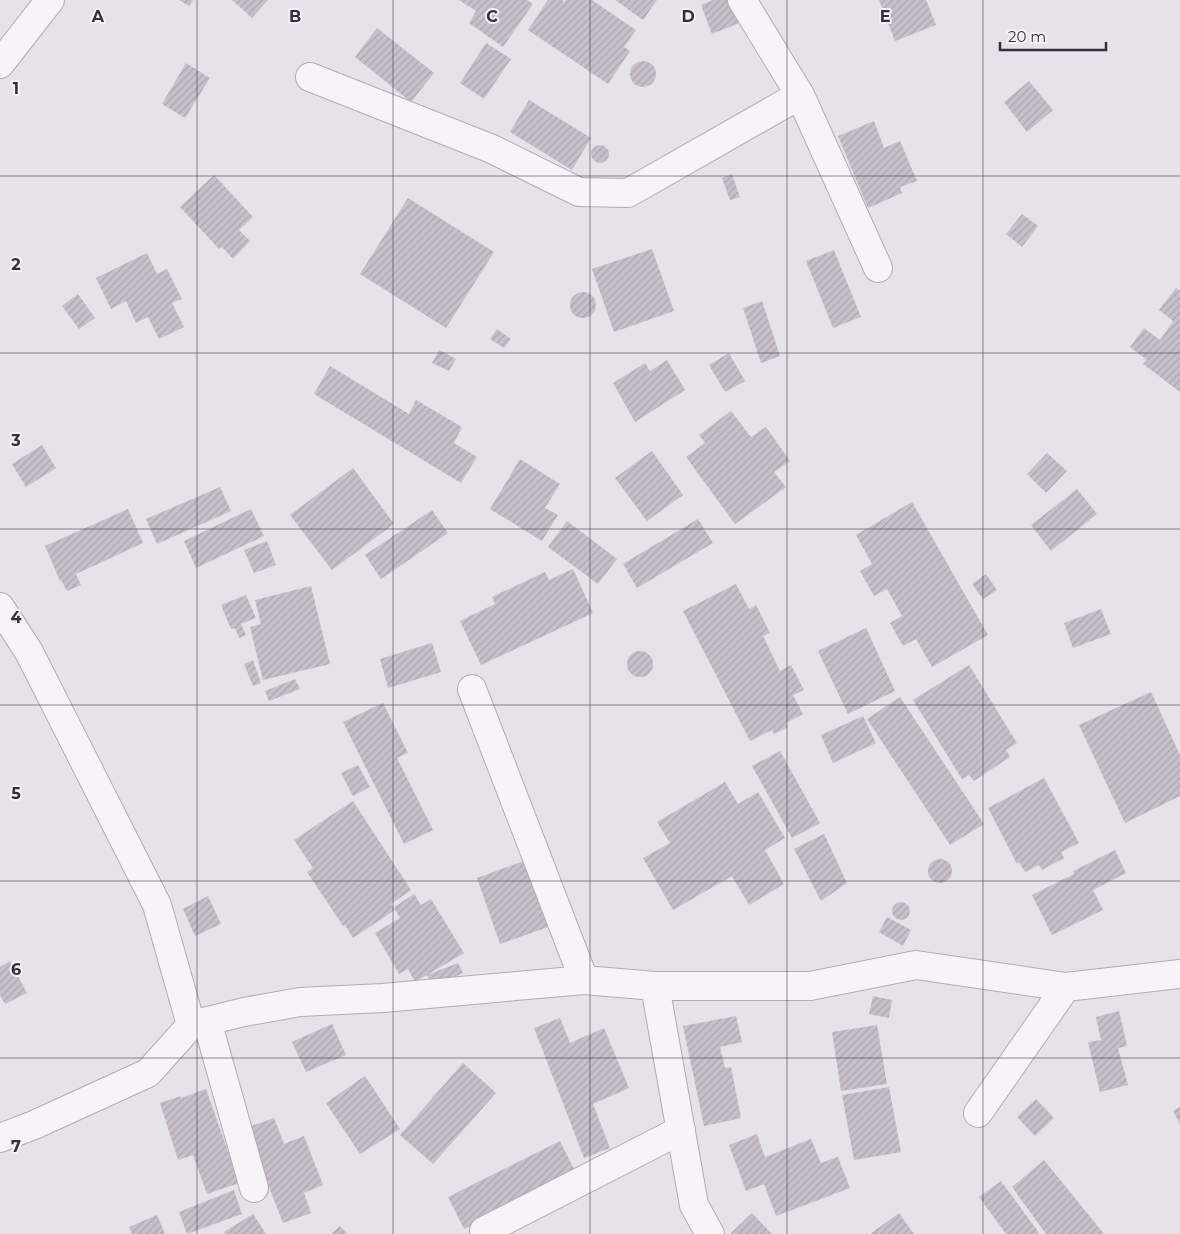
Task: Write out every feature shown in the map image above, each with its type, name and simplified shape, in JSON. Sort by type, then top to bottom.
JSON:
[{"type":"street","points":[[0,64],[50,0]]},
{"type":"street","points":[[742,0],[800,95],[878,268]]},
{"type":"street","points":[[310,77],[492,149],[579,192],[628,193],[800,95]]},
{"type":"street","points":[[0,606],[29,652],[157,905],[254,1188]]},
{"type":"street","points":[[472,689],[584,980]]},
{"type":"street","points":[[0,1138],[34,1125],[148,1073],[199,1023],[244,1012],[300,1002],[383,998],[584,980],[655,986],[810,986],[916,965],[1066,987],[1180,974]]},
{"type":"street","points":[[655,986],[694,1205],[710,1234]]},
{"type":"street","points":[[978,1113],[1066,987]]},
{"type":"street","points":[[484,1231],[681,1130]]},
{"type":"building","points":[[179,0],[193,0],[189,6]]},
{"type":"building","points":[[232,0],[268,0],[252,18]]},
{"type":"building","points":[[459,0],[527,0],[533,4],[503,47],[469,23],[476,11]]},
{"type":"building","points":[[548,0],[562,0],[564,2],[566,0],[592,0],[636,30],[624,47],[630,51],[608,84],[528,30]]},
{"type":"building","points":[[615,0],[657,0],[643,20]]},
{"type":"building","points":[[713,0],[739,0],[747,20],[712,34],[701,5]]},
{"type":"building","points":[[879,0],[926,0],[936,25],[895,41]]},
{"type":"building","points":[[377,28],[434,73],[411,102],[355,57]]},
{"type":"building","points":[[486,43],[511,59],[484,99],[460,83]]},
{"type":"building","points":[[643,61],[652,65],[656,74],[652,83],[643,87],[634,83],[630,74],[634,65]]},
{"type":"building","points":[[186,63],[210,78],[185,118],[162,104]]},
{"type":"building","points":[[1029,81],[1053,110],[1027,132],[1004,102]]},
{"type":"building","points":[[529,100],[591,138],[572,170],[510,132]]},
{"type":"building","points":[[874,121],[884,148],[900,141],[917,181],[900,187],[902,193],[868,208],[838,136]]},
{"type":"building","points":[[600,145],[606,148],[609,154],[606,160],[600,163],[594,160],[591,154],[594,148]]},
{"type":"building","points":[[732,174],[740,197],[730,200],[722,178]]},
{"type":"building","points":[[214,175],[253,217],[239,230],[250,241],[233,259],[222,247],[219,249],[180,207]]},
{"type":"building","points":[[408,198],[494,252],[446,328],[360,274]]},
{"type":"building","points":[[1022,214],[1038,226],[1022,247],[1006,234]]},
{"type":"building","points":[[652,249],[674,311],[614,332],[592,269]]},
{"type":"building","points":[[834,250],[861,317],[833,328],[806,261]]},
{"type":"building","points":[[147,253],[157,274],[167,269],[182,299],[172,303],[184,327],[159,339],[148,317],[136,323],[126,301],[111,309],[96,278]]},
{"type":"building","points":[[1176,288],[1180,291],[1180,392],[1143,364],[1147,360],[1130,347],[1144,328],[1160,340],[1173,321],[1159,310]]},
{"type":"building","points":[[583,292],[592,296],[596,305],[592,314],[583,318],[574,314],[570,305],[574,296]]},
{"type":"building","points":[[78,294],[95,318],[79,329],[62,306]]},
{"type":"building","points":[[762,301],[780,356],[761,363],[743,308]]},
{"type":"building","points":[[497,329],[511,339],[504,348],[490,339]]},
{"type":"building","points":[[439,350],[456,359],[449,371],[432,363]]},
{"type":"building","points":[[729,353],[745,381],[725,392],[709,365]]},
{"type":"building","points":[[667,360],[685,390],[635,422],[613,383],[645,363],[650,371]]},
{"type":"building","points":[[330,366],[409,414],[416,400],[462,427],[454,443],[477,457],[461,483],[314,394]]},
{"type":"building","points":[[731,411],[751,437],[766,427],[790,461],[774,472],[786,487],[735,524],[686,457],[705,443],[699,435]]},
{"type":"building","points":[[42,445],[56,468],[26,487],[12,464]]},
{"type":"building","points":[[652,451],[683,495],[647,521],[615,478]]},
{"type":"building","points":[[1047,453],[1067,471],[1046,493],[1027,474]]},
{"type":"building","points":[[520,459],[560,484],[545,508],[558,515],[542,541],[490,509]]},
{"type":"building","points":[[353,468],[394,524],[332,570],[290,515]]},
{"type":"building","points":[[220,487],[231,511],[157,544],[146,519]]},
{"type":"building","points":[[1077,489],[1097,514],[1051,551],[1031,525]]},
{"type":"building","points":[[912,502],[988,635],[932,667],[916,639],[903,646],[890,623],[902,616],[887,589],[874,596],[860,571],[872,564],[856,535]]},
{"type":"building","points":[[128,509],[143,543],[76,574],[81,585],[67,591],[60,581],[45,546]]},
{"type":"building","points":[[251,509],[264,536],[196,568],[184,541]]},
{"type":"building","points":[[432,510],[448,533],[381,579],[365,555]]},
{"type":"building","points":[[698,519],[713,543],[637,588],[623,564]]},
{"type":"building","points":[[567,521],[617,559],[598,584],[548,547]]},
{"type":"building","points":[[267,541],[276,565],[254,573],[244,550]]},
{"type":"building","points":[[573,569],[593,613],[481,665],[460,621],[495,604],[492,597],[545,572],[549,580]]},
{"type":"building","points":[[986,574],[997,590],[983,599],[972,584]]},
{"type":"building","points":[[736,584],[749,609],[756,605],[770,633],[763,636],[780,671],[791,665],[804,690],[793,695],[803,714],[786,723],[788,727],[774,734],[772,730],[750,741],[683,611]]},
{"type":"building","points":[[311,586],[330,664],[263,680],[250,627],[261,624],[255,600]]},
{"type":"building","points":[[246,595],[256,618],[241,624],[246,635],[239,638],[235,628],[231,629],[221,605]]},
{"type":"building","points":[[1101,609],[1111,634],[1073,648],[1064,623]]},
{"type":"building","points":[[866,628],[895,691],[848,714],[818,651]]},
{"type":"building","points":[[432,643],[441,672],[388,688],[380,659]]},
{"type":"building","points":[[640,651],[649,655],[653,664],[649,673],[640,677],[631,673],[627,664],[631,655]]},
{"type":"building","points":[[253,660],[261,683],[253,686],[244,664]]},
{"type":"building","points":[[969,665],[1017,743],[1006,750],[1010,757],[974,781],[969,775],[962,779],[913,700]]},
{"type":"building","points":[[295,679],[300,689],[269,701],[265,691]]},
{"type":"building","points":[[1151,692],[1180,755],[1180,796],[1125,823],[1079,725]]},
{"type":"building","points":[[900,697],[984,824],[950,845],[867,719]]},
{"type":"building","points":[[383,703],[408,753],[397,758],[433,830],[404,844],[343,722]]},
{"type":"building","points":[[863,716],[876,743],[833,763],[821,735]]},
{"type":"building","points":[[780,751],[820,823],[792,838],[752,766]]},
{"type":"building","points":[[358,765],[370,787],[353,796],[341,773]]},
{"type":"building","points":[[1044,778],[1079,843],[1061,852],[1064,858],[1042,870],[1039,865],[1025,872],[1019,862],[1017,864],[988,808]]},
{"type":"building","points":[[725,782],[738,804],[758,792],[785,838],[765,850],[784,884],[749,905],[732,876],[673,910],[643,858],[670,843],[657,822]]},
{"type":"building","points":[[353,801],[411,890],[391,904],[395,910],[353,938],[307,872],[313,868],[294,840]]},
{"type":"building","points":[[824,834],[847,883],[821,901],[794,849]]},
{"type":"building","points":[[1115,850],[1126,873],[1093,890],[1103,910],[1052,935],[1032,895],[1074,874],[1073,871]]},
{"type":"building","points":[[940,859],[945,860],[951,866],[951,876],[945,882],[940,883],[935,882],[929,876],[928,871],[929,866],[935,860]]},
{"type":"building","points":[[524,861],[548,927],[500,944],[477,878]]},
{"type":"building","points":[[414,894],[421,905],[431,899],[464,953],[415,982],[408,969],[399,974],[375,933],[400,918],[394,907]]},
{"type":"building","points":[[208,896],[221,924],[195,936],[183,909]]},
{"type":"building","points":[[897,902],[905,902],[910,907],[908,918],[897,920],[892,915],[892,907]]},
{"type":"building","points":[[887,917],[911,930],[903,946],[879,932]]},
{"type":"building","points":[[10,961],[27,993],[5,1004],[0,995],[0,967]]},
{"type":"building","points":[[458,963],[463,973],[432,987],[427,975]]},
{"type":"building","points":[[873,996],[892,1000],[889,1018],[869,1014]]},
{"type":"building","points":[[1119,1011],[1127,1046],[1118,1048],[1128,1085],[1100,1092],[1088,1042],[1101,1040],[1096,1017]]},
{"type":"building","points":[[736,1016],[742,1042],[720,1047],[725,1068],[731,1067],[741,1118],[704,1126],[683,1026]]},
{"type":"building","points":[[560,1018],[570,1043],[604,1028],[629,1088],[593,1104],[610,1148],[584,1158],[534,1028]]},
{"type":"building","points":[[332,1024],[346,1055],[306,1072],[292,1042]]},
{"type":"building","points":[[877,1025],[887,1084],[841,1091],[832,1032]]},
{"type":"building","points":[[463,1063],[496,1093],[433,1164],[400,1135]]},
{"type":"building","points":[[365,1076],[400,1129],[360,1154],[326,1103]]},
{"type":"building","points":[[889,1087],[901,1152],[854,1160],[842,1095]]},
{"type":"building","points":[[206,1089],[239,1183],[207,1194],[193,1155],[178,1160],[160,1103]]},
{"type":"building","points":[[1036,1099],[1054,1118],[1035,1136],[1017,1117]]},
{"type":"building","points":[[1180,1107],[1180,1124],[1173,1111]]},
{"type":"building","points":[[274,1118],[284,1144],[304,1136],[323,1185],[304,1193],[311,1213],[283,1223],[246,1128]]},
{"type":"building","points":[[757,1134],[765,1157],[811,1139],[821,1163],[838,1157],[850,1188],[776,1216],[764,1184],[746,1191],[729,1145]]},
{"type":"building","points":[[560,1141],[576,1173],[464,1229],[448,1197]]},
{"type":"building","points":[[1044,1160],[1104,1234],[1046,1234],[1012,1187]]},
{"type":"building","points":[[1001,1181],[1039,1233],[1006,1234],[979,1197]]},
{"type":"building","points":[[234,1190],[242,1214],[187,1234],[179,1212]]},
{"type":"building","points":[[752,1213],[772,1234],[730,1234]]},
{"type":"building","points":[[899,1213],[914,1234],[870,1234]]},
{"type":"building","points":[[253,1214],[266,1234],[225,1234],[224,1232]]},
{"type":"building","points":[[157,1215],[165,1234],[132,1234],[129,1227]]},
{"type":"building","points":[[340,1226],[347,1234],[331,1234]]}]
